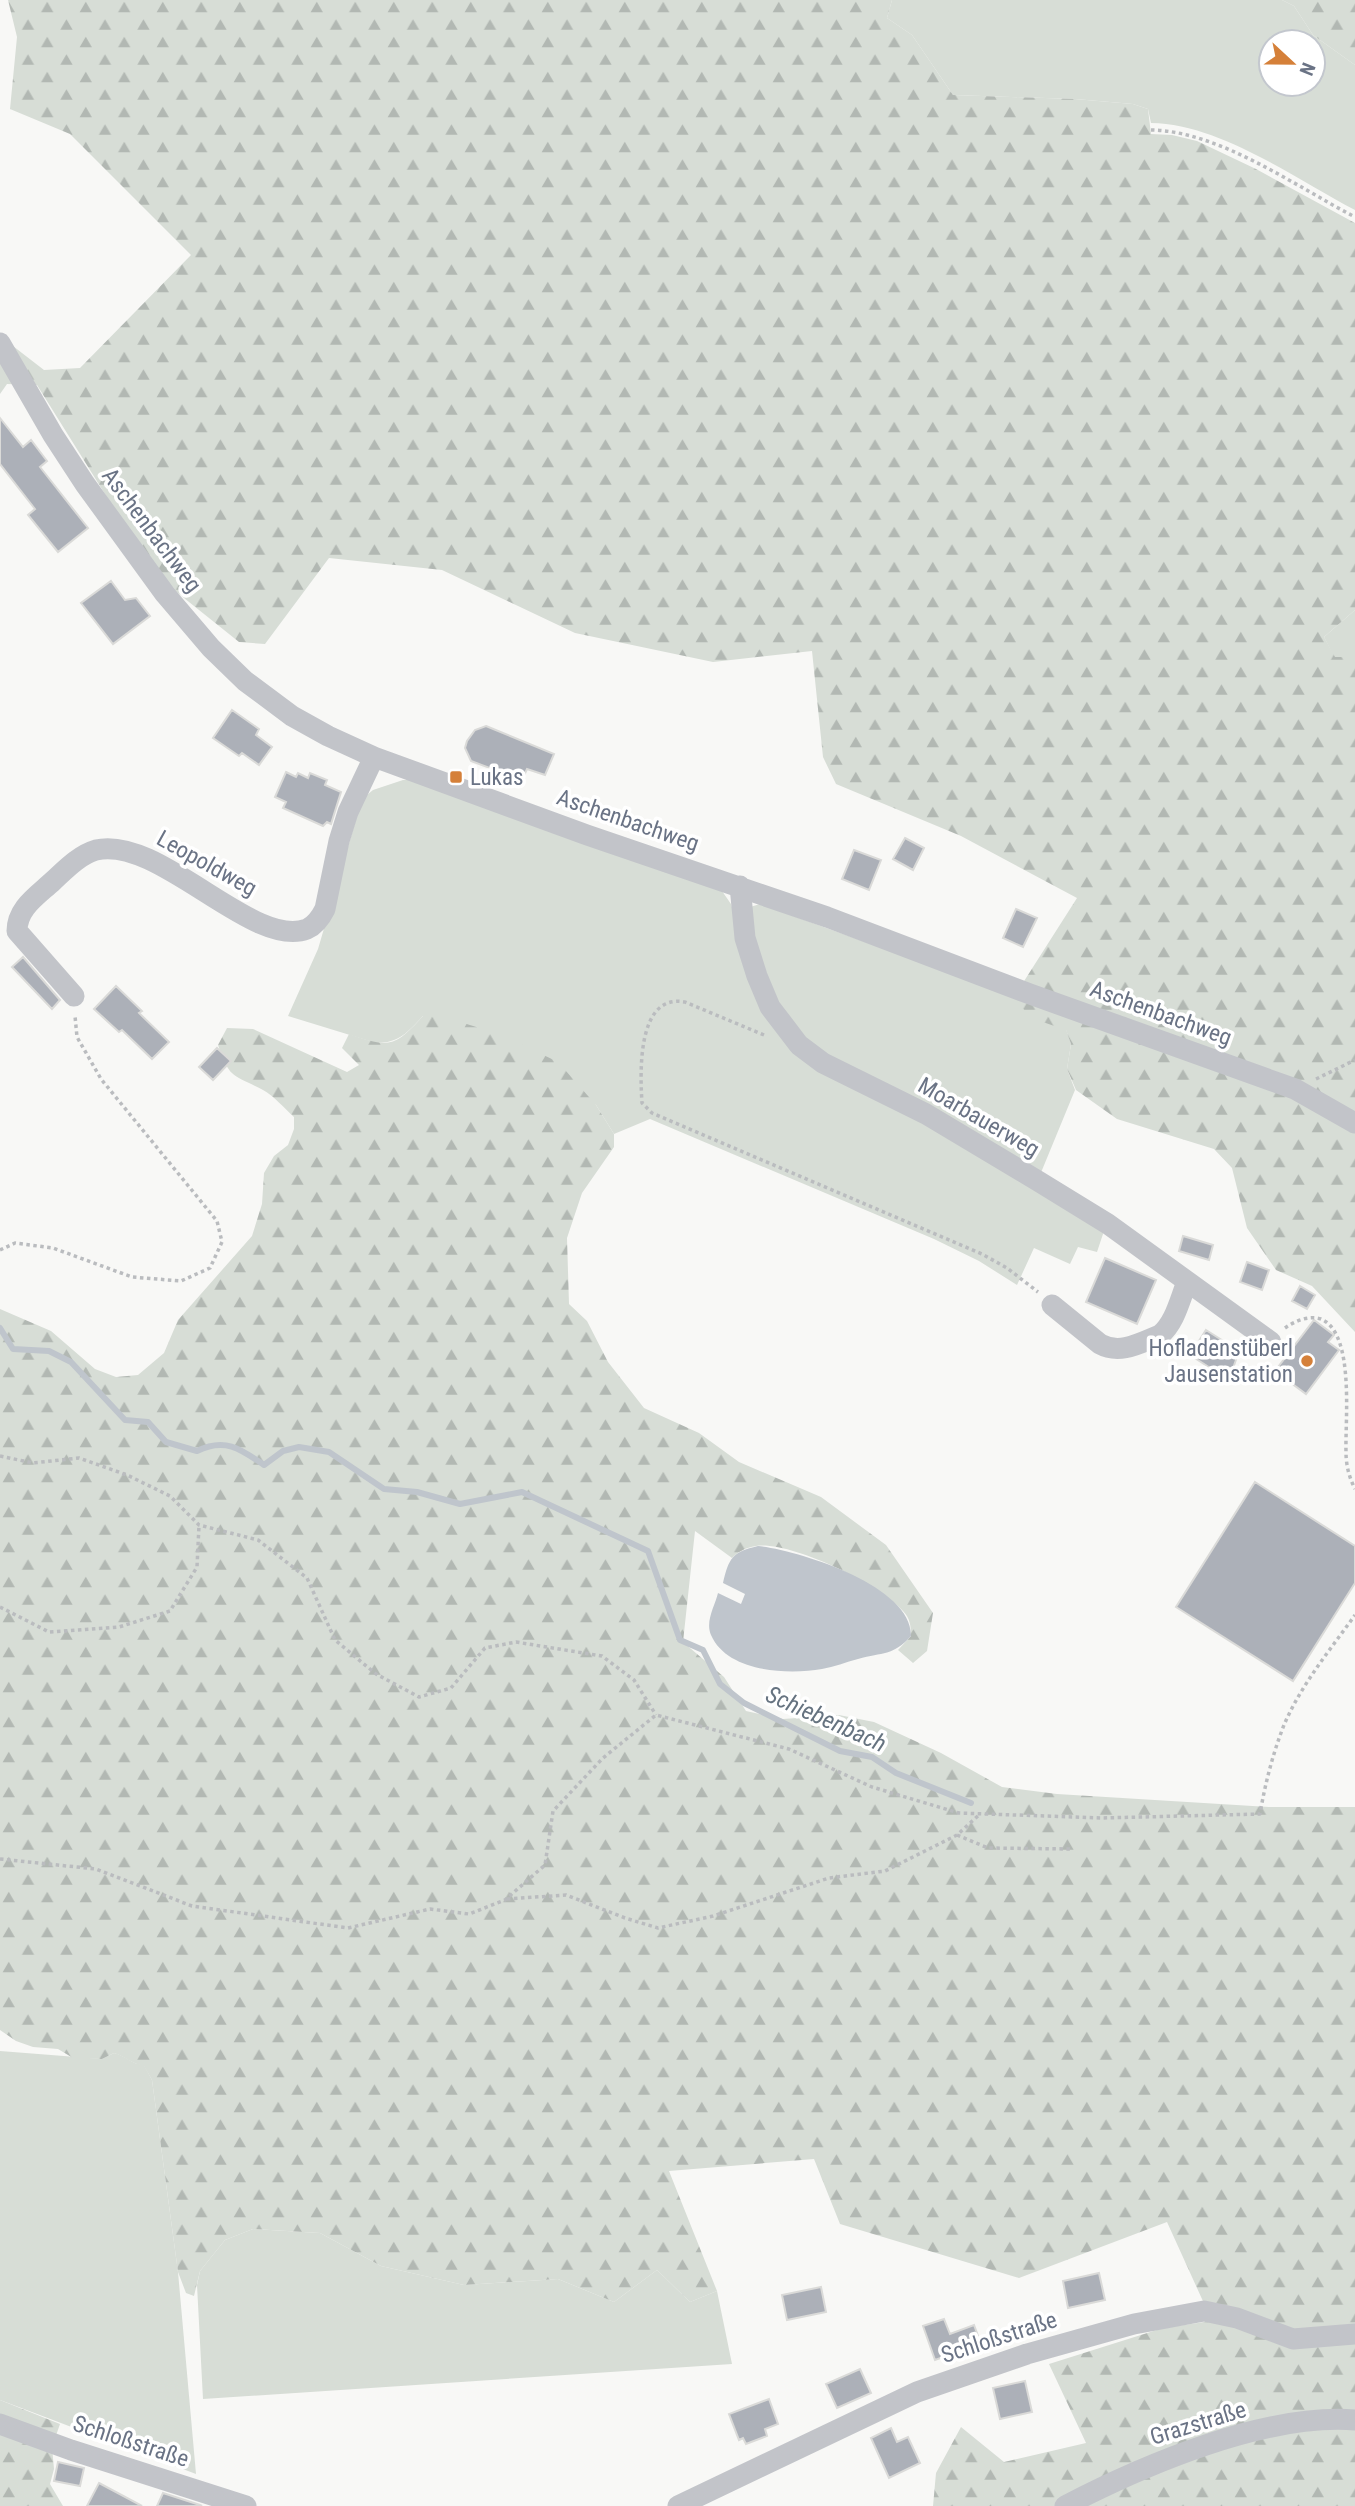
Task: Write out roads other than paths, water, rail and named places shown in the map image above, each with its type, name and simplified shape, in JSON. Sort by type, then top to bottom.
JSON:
[{"type":"street","name":"Aschenbachweg","points":[[0,343],[53,435],[85,484],[165,594],[211,648],[245,681],[268,701],[328,736],[374,757],[587,835],[740,886],[1295,1089],[1355,1123]]},
{"type":"street","name":"Leopoldweg","points":[[74,996],[17,931],[19,914],[70,865],[97,850],[124,850],[156,863],[243,914],[271,927],[284,930],[307,929],[320,918],[324,909],[348,812],[374,757]]},
{"type":"street","name":"Moarbauerweg","points":[[740,886],[745,938],[757,976],[770,1007],[799,1045],[823,1063],[926,1114],[1108,1224],[1271,1342]]},
{"type":"street","points":[[1052,1305],[1100,1344],[1121,1350],[1165,1331],[1187,1282]]},
{"type":"street","name":"Schloßstraße","points":[[678,2506],[917,2392],[1027,2354],[1134,2324],[1204,2311],[1237,2318],[1293,2339],[1355,2334]]},
{"type":"street","name":"Grazstraße","points":[[1065,2506],[1153,2463],[1234,2437],[1308,2422],[1355,2420]]},
{"type":"street","name":"Schloßstraße","points":[[0,2424],[71,2451],[246,2506]]},
{"type":"waterway","name":"Schiebenbach","points":[[0,1328],[13,1349],[49,1351],[71,1362],[125,1420],[148,1422],[166,1442],[197,1451],[224,1445],[248,1454],[264,1465],[283,1451],[299,1447],[329,1452],[384,1489],[417,1492],[460,1504],[522,1492],[648,1551],[680,1640],[703,1650],[720,1684],[744,1703],[840,1751],[872,1757],[896,1773],[971,1803]]},
{"type":"place","name":"Lukas","points":[[456,777]]},
{"type":"place","name":"Hofladenstüberl Jausenstation","points":[[1307,1361]]}]
